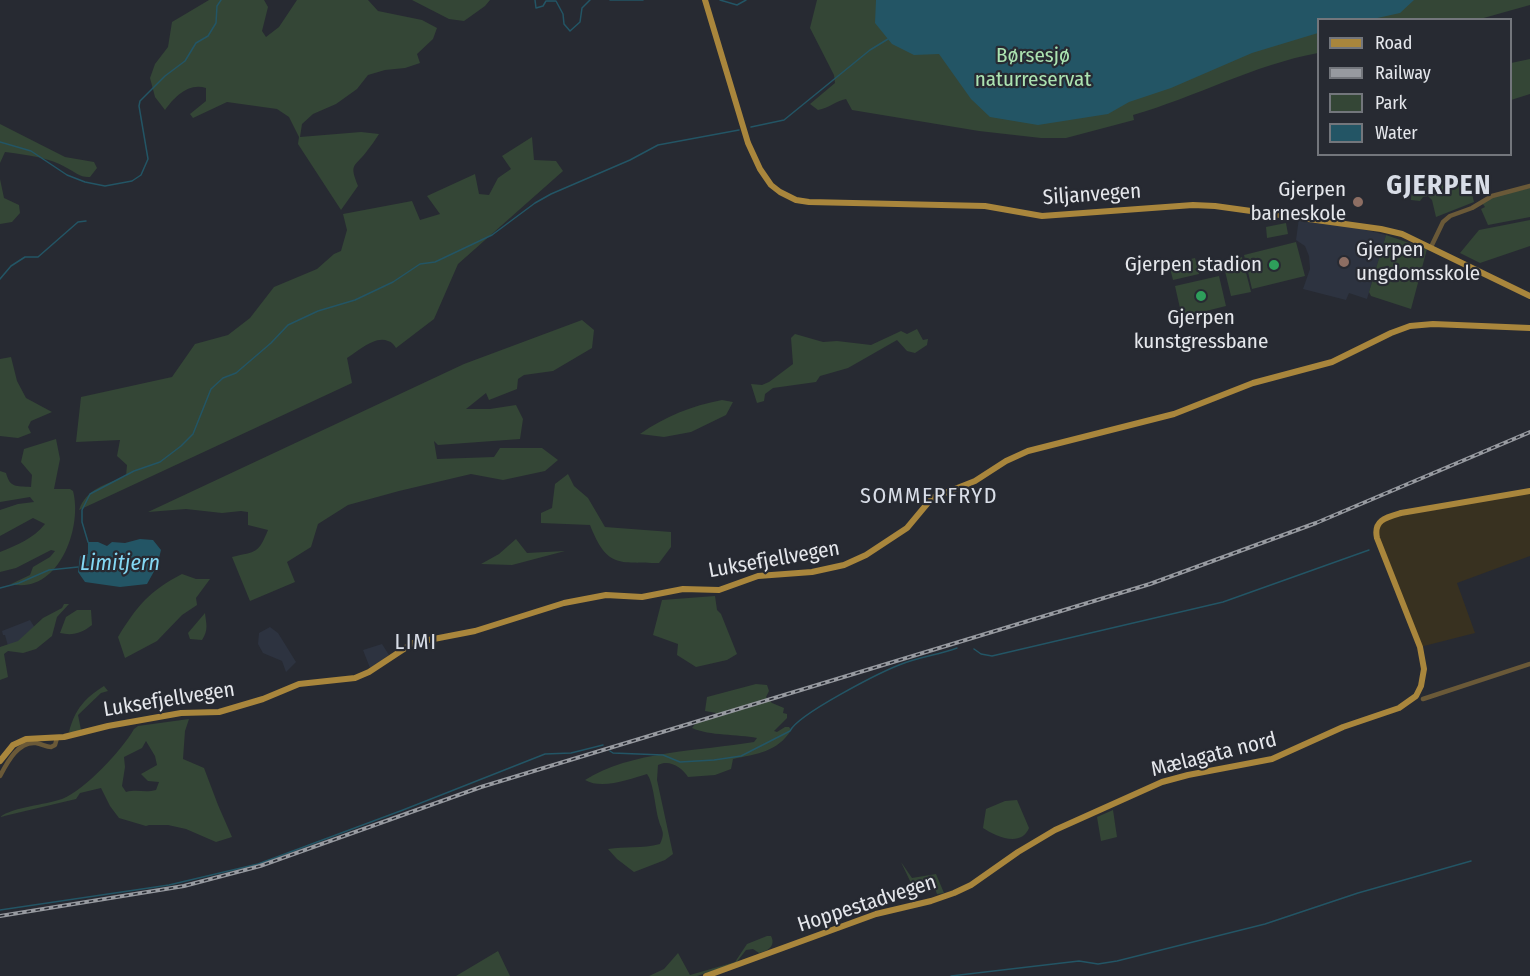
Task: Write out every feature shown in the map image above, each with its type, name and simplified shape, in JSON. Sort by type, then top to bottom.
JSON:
[{"type":"main road","name":"Siljanvegen","points":[[705,0],[751,151],[771,185],[792,199],[809,202],[985,206],[1042,216],[1208,205],[1381,229],[1402,234],[1530,296]]},
{"type":"main road","name":"Luksefjellvegen","points":[[0,761],[20,740],[57,738],[181,713],[219,712],[256,701],[299,684],[355,678],[369,672],[412,643],[467,633],[544,608],[596,596],[646,596],[683,589],[719,590],[764,575],[812,572],[837,567],[861,558],[901,532],[916,519],[932,498],[970,484],[1011,458],[1033,449],[1174,414],[1253,383],[1332,362],[1410,326],[1425,324],[1530,328]]},
{"type":"main road","name":"Mælagata nord","points":[[1029,844],[1162,782],[1272,759],[1343,727],[1400,708],[1410,702],[1419,691],[1423,680],[1423,657],[1377,538],[1378,524],[1385,518],[1401,513],[1530,491]]},
{"type":"main road","name":"Hoppestadvegen","points":[[706,976],[876,914],[954,893],[981,879],[1029,844]]},
{"type":"street","points":[[1431,247],[1443,222],[1450,216],[1472,208],[1492,196],[1530,186]]},
{"type":"street","points":[[1423,699],[1530,664]]},
{"type":"street","points":[[0,776],[21,747],[35,743],[51,747],[55,745],[57,738]]},
{"type":"shaded area","name":"Gjerpen ungdomsskole","points":[[1299,218],[1329,221],[1386,235],[1367,299],[1349,293],[1346,300],[1303,289],[1310,269],[1305,246],[1296,240]]},
{"type":"shaded area","points":[[1530,491],[1530,556],[1457,583],[1475,633],[1420,647],[1376,529],[1382,520]]},
{"type":"shaded area","points":[[30,620],[35,628],[17,643],[8,646],[2,631]]},
{"type":"shaded area","points":[[270,627],[278,633],[296,662],[286,672],[282,661],[263,653],[258,644],[259,633]]},
{"type":"shaded area","points":[[382,644],[389,655],[370,668],[363,650]]},
{"type":"green space","points":[[209,0],[264,0],[268,7],[262,31],[266,37],[279,27],[297,0],[368,0],[378,11],[422,20],[437,28],[433,39],[417,54],[420,63],[368,75],[357,89],[336,104],[313,114],[302,124],[300,137],[361,132],[379,134],[354,166],[358,186],[341,210],[298,144],[299,137],[289,117],[277,109],[227,102],[193,118],[190,114],[206,101],[206,88],[194,87],[182,92],[165,110],[155,97],[150,78],[155,64],[168,47],[172,22]]},
{"type":"green space","points":[[412,0],[490,0],[464,21],[449,19]]},
{"type":"green space","name":"Børsesjø naturreservat","points":[[817,0],[1530,0],[1530,5],[1484,18],[1317,18],[1317,53],[1248,73],[1133,115],[1134,120],[1066,138],[1041,138],[979,131],[852,110],[846,99],[818,110],[810,104],[835,83],[834,75],[810,28]]},
{"type":"green space","points":[[1530,59],[1530,94],[1512,100],[1512,63]]},
{"type":"green space","points":[[0,124],[65,157],[94,162],[97,168],[90,177],[84,177],[53,161],[5,152],[0,163]]},
{"type":"green space","points":[[532,137],[534,160],[556,161],[563,171],[458,264],[434,319],[396,348],[389,341],[378,340],[347,358],[352,383],[79,510],[92,492],[126,476],[127,465],[117,456],[120,440],[76,442],[81,397],[172,377],[195,344],[228,335],[250,318],[274,287],[317,269],[341,251],[347,230],[343,214],[412,201],[420,220],[440,214],[427,196],[475,174],[479,194],[489,195],[498,178],[511,169],[502,156]]},
{"type":"green space","points":[[0,179],[4,198],[19,205],[20,213],[12,222],[0,224]]},
{"type":"green space","points":[[1424,181],[1445,182],[1446,185],[1469,182],[1474,202],[1436,217],[1432,200],[1428,196],[1423,197],[1420,201],[1411,200],[1412,184]]},
{"type":"green space","points":[[1530,188],[1530,217],[1488,225],[1481,209],[1485,207],[1482,203],[1496,196]]},
{"type":"green space","points":[[1530,220],[1530,246],[1480,263],[1460,253],[1479,230]]},
{"type":"green space","points":[[1286,223],[1288,234],[1267,238],[1266,227]]},
{"type":"green space","points":[[1386,235],[1427,249],[1411,309],[1371,296],[1369,292]]},
{"type":"green space","name":"Gjerpen stadion","points":[[1296,242],[1305,276],[1252,289],[1244,255]]},
{"type":"green space","points":[[1242,257],[1251,292],[1231,296],[1224,267],[1239,263],[1238,258]]},
{"type":"green space","points":[[1195,258],[1199,274],[1173,280],[1169,264]]},
{"type":"green space","name":"Gjerpen kunstgressbane","points":[[1219,276],[1226,306],[1182,317],[1175,286]]},
{"type":"green space","points":[[582,320],[594,330],[592,348],[553,371],[524,375],[518,379],[517,389],[489,400],[486,393],[466,409],[490,409],[516,405],[523,419],[520,439],[438,445],[434,441],[437,459],[494,457],[500,448],[542,448],[558,460],[545,471],[503,480],[471,474],[348,505],[318,524],[311,547],[287,562],[295,582],[250,601],[232,557],[247,554],[259,548],[268,530],[248,525],[248,512],[222,513],[186,509],[148,512],[464,364]]},
{"type":"green space","points":[[917,329],[923,340],[928,339],[927,345],[915,353],[907,351],[897,340],[848,368],[820,376],[816,382],[773,388],[765,394],[764,401],[757,403],[751,384],[762,385],[769,382],[793,364],[791,338],[795,334],[823,342],[837,341],[871,345],[901,331],[907,334]]},
{"type":"green space","points":[[11,357],[17,381],[26,398],[52,412],[31,421],[28,427],[31,433],[18,438],[0,436],[0,359]]},
{"type":"green space","points":[[722,400],[733,402],[726,415],[691,432],[664,437],[640,434],[679,412]]},
{"type":"green space","points":[[56,439],[60,459],[54,489],[73,491],[74,523],[70,540],[54,569],[42,579],[28,585],[11,584],[30,575],[33,567],[50,557],[55,551],[51,550],[16,568],[0,572],[0,552],[30,538],[45,524],[33,518],[0,536],[0,510],[34,502],[30,497],[0,502],[0,471],[6,473],[12,484],[31,487],[32,475],[21,462],[24,449]]},
{"type":"green space","points":[[568,474],[574,486],[588,498],[605,527],[671,532],[671,547],[659,563],[624,562],[608,556],[596,539],[590,525],[541,523],[541,513],[552,508],[555,484]]},
{"type":"green space","points":[[516,539],[527,553],[565,551],[512,565],[481,564],[499,554]]},
{"type":"green space","points":[[182,574],[196,579],[210,579],[196,598],[197,605],[182,615],[157,641],[125,658],[118,637],[131,616],[152,593]]},
{"type":"green space","points":[[715,596],[717,610],[721,614],[737,654],[727,660],[696,667],[677,655],[678,644],[653,635],[662,600]]},
{"type":"green space","points":[[64,604],[69,604],[57,617],[52,636],[36,649],[23,653],[8,651],[4,654],[8,677],[0,680],[0,647],[18,641],[43,618],[62,608]]},
{"type":"green space","points":[[77,610],[91,610],[92,625],[77,633],[60,633],[66,617]]},
{"type":"green space","points":[[205,613],[206,630],[202,640],[190,639],[188,633]]},
{"type":"green space","points":[[756,684],[767,685],[769,691],[766,697],[772,703],[784,708],[783,713],[787,714],[787,718],[774,731],[777,732],[785,727],[791,730],[773,748],[733,759],[731,769],[715,775],[688,777],[675,765],[662,763],[658,765],[657,780],[673,854],[665,860],[634,872],[608,849],[660,844],[663,832],[647,774],[608,784],[585,780],[603,770],[644,758],[754,742],[757,738],[699,731],[692,728],[696,723],[715,717],[716,713],[705,711],[707,697]]},
{"type":"green space","points":[[104,686],[108,691],[101,693],[78,715],[81,730],[69,732],[74,717],[82,705]]},
{"type":"green space","points":[[189,719],[185,731],[183,759],[204,768],[232,837],[216,842],[186,829],[168,825],[146,826],[119,818],[101,788],[80,793],[76,799],[0,817],[13,811],[62,799],[71,794],[102,768],[138,726]],"holes":[[[146,741],[155,756],[157,765],[141,774],[148,781],[159,782],[156,790],[126,792],[122,786],[124,757],[142,748]]]},
{"type":"green space","points":[[1017,800],[1029,828],[1025,834],[1014,839],[1001,837],[983,828],[986,809],[1005,801]]},
{"type":"green space","points":[[1113,810],[1117,837],[1101,841],[1097,817]]},
{"type":"green space","points":[[901,862],[912,878],[936,874],[944,893],[937,894],[930,879],[911,883]]},
{"type":"green space","points":[[771,936],[772,940],[770,948],[759,953],[753,949],[746,950],[736,963],[697,976],[649,976],[664,969],[678,953],[690,975],[735,962],[747,944]]},
{"type":"green space","points":[[498,951],[510,976],[456,976]]},
{"type":"water","name":"Børsesjø naturreservat","points":[[876,0],[1414,0],[1400,13],[1378,18],[1317,18],[1317,33],[1252,53],[1171,88],[1129,102],[1108,114],[1038,125],[990,117],[971,99],[939,54],[914,55],[892,44],[875,23]]},
{"type":"water","name":"Limitjern","points":[[140,539],[153,540],[161,550],[157,566],[147,584],[120,587],[85,582],[78,572],[80,556],[88,554],[88,542],[98,542],[107,546],[112,542],[125,543]]},
{"type":"waterway","points":[[0,142],[31,151],[67,175],[85,182],[105,186],[132,181],[141,175],[148,159],[140,101],[165,76],[185,61],[196,43],[208,36],[216,23],[217,6],[221,0]]},
{"type":"waterway","points":[[535,0],[536,8],[543,6],[546,1],[556,1],[563,14],[564,24],[570,31],[580,22],[582,8],[590,0]]},
{"type":"waterway","points":[[610,0],[643,0]]},
{"type":"waterway","points":[[720,0],[737,5],[746,0]]},
{"type":"waterway","points":[[751,127],[784,120],[870,50],[888,39]]},
{"type":"waterway","points":[[88,542],[82,522],[82,510],[90,494],[134,471],[160,462],[181,446],[193,434],[211,389],[223,378],[236,373],[288,325],[318,311],[355,300],[393,282],[420,264],[435,262],[492,235],[551,194],[630,160],[658,145],[739,130]]},
{"type":"waterway","points":[[0,279],[11,266],[25,257],[38,257],[78,222],[86,221]]},
{"type":"waterway","points":[[974,649],[981,654],[992,656],[1223,602],[1369,550]]},
{"type":"waterway","points":[[0,588],[19,583],[49,570],[78,567]]},
{"type":"waterway","points":[[610,751],[663,755],[680,762],[741,756],[790,731],[823,705],[875,676],[906,662],[957,648]]},
{"type":"waterway","points":[[0,910],[169,885],[258,864],[545,754],[571,753],[603,745]]},
{"type":"waterway","points":[[951,976],[1079,961],[1098,964],[1117,961],[1265,924],[1358,893],[1471,861]]},
{"type":"railway","points":[[0,916],[184,886],[260,866],[481,787],[1150,584],[1316,523],[1530,432]]},
{"type":"place","name":"Gjerpen barneskole","points":[[1358,202]]},
{"type":"place","name":"Gjerpen ungdomsskole","points":[[1344,262]]},
{"type":"place","name":"Gjerpen stadion","points":[[1274,265]]},
{"type":"place","name":"Gjerpen kunstgressbane","points":[[1201,296]]},
{"type":"district","name":"GJERPEN","points":[[1439,186]]},
{"type":"district","name":"SOMMERFRYD","points":[[929,497]]},
{"type":"district","name":"LIMI","points":[[416,643]]}]
